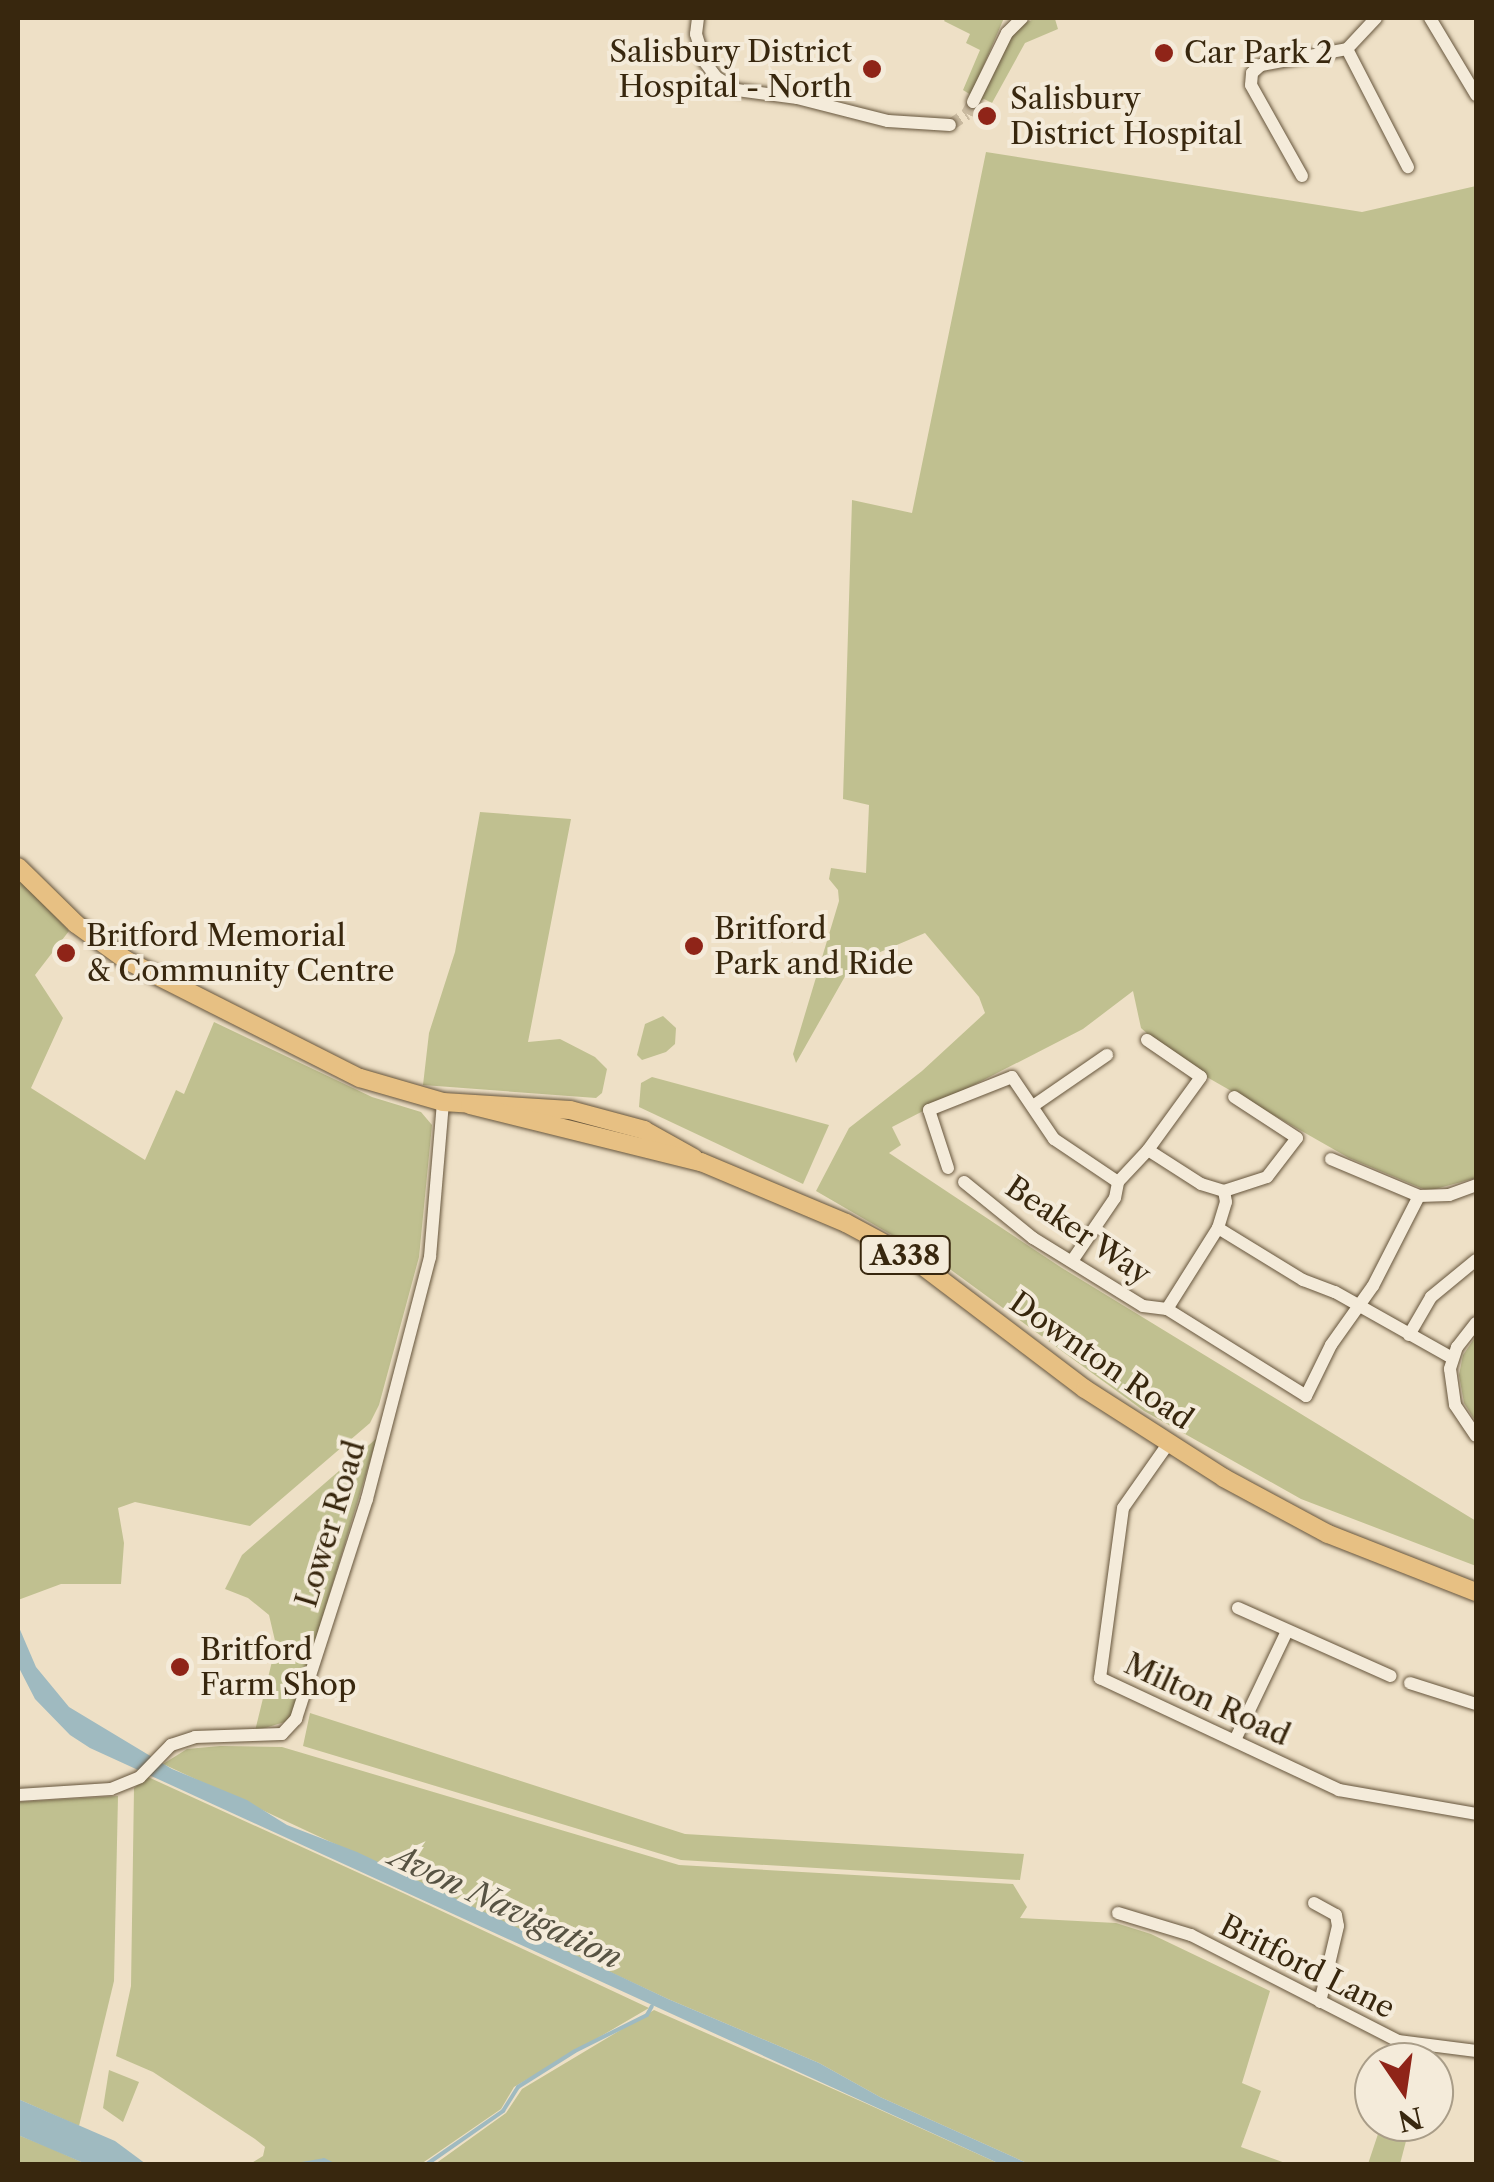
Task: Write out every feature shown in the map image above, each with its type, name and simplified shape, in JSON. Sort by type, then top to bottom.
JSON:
[{"type":"highway","name":"A338","points":[[18,866],[76,924],[126,960],[360,1078],[442,1102]]},
{"type":"highway","name":"Downton Road","points":[[442,1102],[470,1105],[701,1162],[824,1213],[915,1260],[1085,1389],[1168,1444],[1306,1524],[1476,1592]]},
{"type":"street","points":[[698,18],[696,34],[704,61],[716,77],[736,90],[798,98],[888,121],[950,124]]},
{"type":"street","points":[[973,102],[1007,33],[1022,18]]},
{"type":"street","points":[[1302,176],[1249,79],[1261,65],[1347,49],[1376,18]]},
{"type":"street","points":[[1430,18],[1476,95]]},
{"type":"street","points":[[1347,49],[1408,167]]},
{"type":"street","points":[[1146,1040],[1215,1085]]},
{"type":"street","points":[[1033,1106],[1107,1055]]},
{"type":"street","points":[[948,1168],[929,1110],[1012,1077],[1054,1139],[1118,1182]]},
{"type":"street","points":[[1072,1261],[1115,1198],[1118,1182],[1148,1150],[1200,1078]]},
{"type":"street","points":[[1148,1150],[1201,1184],[1224,1191],[1246,1187],[1267,1177],[1298,1141],[1234,1097]]},
{"type":"street","name":"Lower Road","points":[[18,1795],[111,1789],[140,1777],[156,1756],[195,1737],[282,1734],[296,1719],[367,1499],[430,1257],[442,1102]]},
{"type":"street","points":[[1331,1159],[1419,1196],[1450,1195],[1476,1185]]},
{"type":"street","name":"Beaker Way","points":[[964,1182],[1032,1238],[1143,1306],[1167,1309],[1306,1396],[1324,1357],[1360,1306]]},
{"type":"street","points":[[1167,1309],[1218,1228],[1226,1202],[1224,1191]]},
{"type":"street","points":[[1360,1306],[1419,1196]]},
{"type":"street","points":[[1218,1228],[1302,1280],[1360,1306],[1452,1358]]},
{"type":"street","points":[[1409,1334],[1431,1297],[1476,1260]]},
{"type":"street","points":[[1476,1323],[1452,1358],[1455,1405],[1476,1436]]},
{"type":"street","name":"Milton Road","points":[[1168,1444],[1123,1508],[1100,1678],[1236,1738],[1339,1790],[1476,1814]]},
{"type":"street","points":[[1238,1608],[1286,1633],[1391,1676]]},
{"type":"street","points":[[1236,1738],[1286,1633]]},
{"type":"street","points":[[1410,1684],[1476,1704]]},
{"type":"street","points":[[1314,1903],[1336,1915],[1338,1926],[1320,2002]]},
{"type":"street","name":"Britford Lane","points":[[1118,1913],[1191,1935],[1398,2041],[1476,2051]]},
{"type":"green space","points":[[1004,18],[971,95],[963,90],[980,50],[966,43],[970,34],[944,21]]},
{"type":"green space","points":[[1037,18],[1055,19],[1058,29],[1025,43],[992,103],[984,99],[976,103],[1008,40],[1024,23]]},
{"type":"green space","points":[[986,152],[1362,212],[1476,186],[1476,1178],[1428,1191],[1349,1158],[1177,1060],[1141,1028],[1133,991],[1083,1029],[892,1127],[901,1145],[889,1153],[1062,1268],[1476,1521],[1476,1566],[1301,1499],[1144,1411],[947,1267],[816,1191],[849,1128],[922,1071],[985,1013],[979,997],[925,933],[852,964],[796,1063],[793,1054],[839,901],[838,890],[829,879],[831,868],[866,873],[869,805],[843,799],[852,500],[912,513]]},
{"type":"green space","points":[[480,812],[571,819],[528,1042],[560,1039],[595,1057],[607,1069],[602,1093],[596,1098],[423,1085],[429,1033],[455,952]]},
{"type":"green space","points":[[18,876],[69,931],[35,975],[63,1018],[31,1088],[145,1160],[176,1090],[184,1094],[214,1022],[372,1097],[421,1112],[432,1125],[419,1257],[379,1405],[370,1423],[250,1526],[135,1502],[118,1508],[124,1543],[121,1584],[61,1584],[18,1600]]},
{"type":"green space","points":[[663,1016],[676,1028],[675,1044],[666,1052],[642,1060],[637,1055],[645,1024]]},
{"type":"green space","points":[[652,1077],[829,1125],[803,1184],[639,1107],[641,1083]]},
{"type":"green space","points":[[1476,1336],[1476,1422],[1464,1403],[1459,1375],[1463,1355]]},
{"type":"green space","points":[[377,1438],[294,1711],[288,1721],[255,1731],[276,1645],[269,1615],[248,1598],[225,1589],[242,1555]]},
{"type":"green space","points":[[310,1713],[685,1834],[1024,1854],[1020,1880],[681,1860],[303,1746]]},
{"type":"green space","points":[[282,1747],[679,1865],[1013,1884],[1027,1907],[1020,1918],[1116,1923],[1151,1934],[1270,1991],[1242,2083],[1261,2091],[1241,2147],[1288,2164],[1029,2164],[880,2097],[819,2063],[668,1999],[163,1764],[187,1749]]},
{"type":"green space","points":[[148,1777],[649,2008],[514,2087],[501,2109],[421,2164],[250,2164],[263,2156],[265,2147],[153,2072],[116,2056],[131,1986],[134,1788]]},
{"type":"green space","points":[[118,1796],[114,1981],[79,2126],[18,2099],[18,1802]]},
{"type":"green space","points":[[654,2010],[1000,2164],[435,2164],[506,2113],[522,2089]]},
{"type":"green space","points":[[109,2070],[139,2082],[123,2122],[103,2108]]},
{"type":"green space","points":[[18,2135],[48,2147],[86,2164],[18,2164]]},
{"type":"green space","points":[[1375,2142],[1406,2142],[1400,2164],[1368,2164]]},
{"type":"water","points":[[18,1625],[36,1667],[69,1707],[172,1769],[247,1800],[287,1825],[357,1852],[668,1999],[819,2063],[880,2097],[1029,2164],[1000,2164],[90,1748],[70,1735],[35,1699],[18,1666]]},
{"type":"water","points":[[18,2099],[115,2141],[146,2164],[86,2164],[18,2135]]},
{"type":"waterway","points":[[427,2164],[503,2111],[518,2087],[575,2051],[647,2015],[652,2006]]},
{"type":"waterway","points":[[302,2164],[324,2160],[332,2164]]},
{"type":"tunnel","points":[[950,125],[967,114],[973,102]]},
{"type":"place","name":"Car Park 2","points":[[1164,53]]},
{"type":"place","name":"Salisbury District Hospital - North","points":[[872,69]]},
{"type":"place","name":"Salisbury District Hospital","points":[[987,116]]},
{"type":"place","name":"Britford Park and Ride","points":[[694,946]]},
{"type":"place","name":"Britford Memorial & Community Centre","points":[[66,953]]},
{"type":"place","name":"Britford Farm Shop","points":[[180,1667]]},
{"type":"water label","name":"Avon Navigation","points":[[506,1907]]}]
